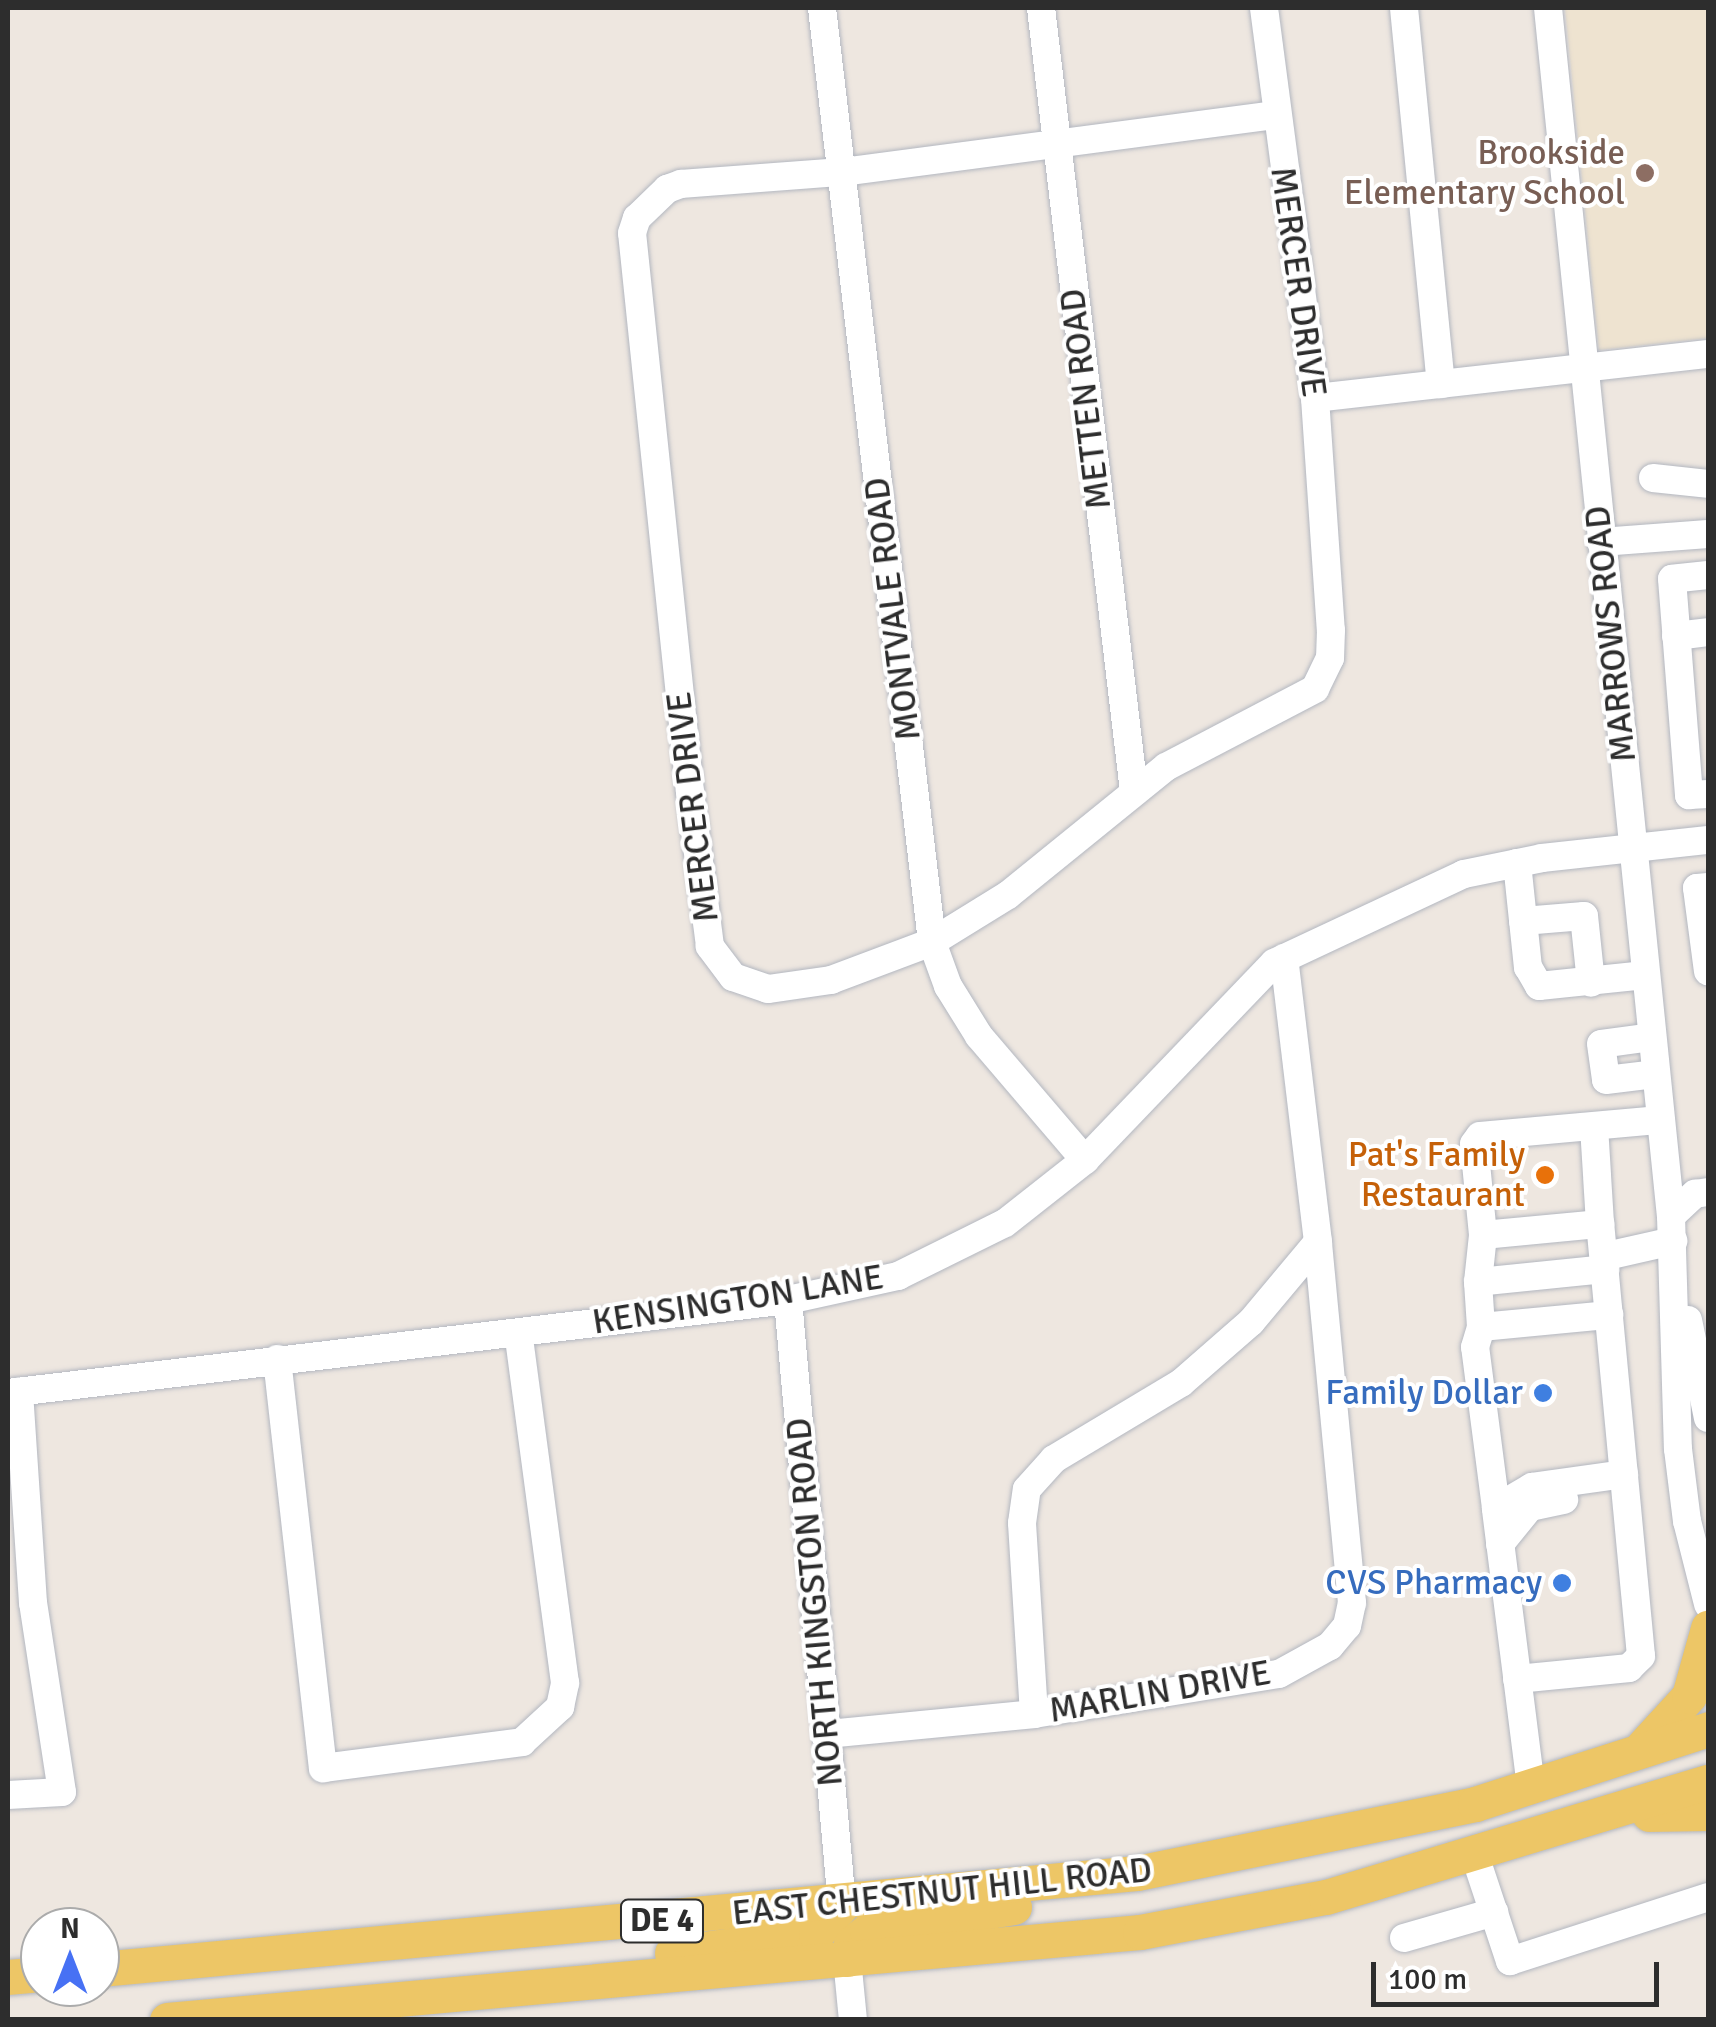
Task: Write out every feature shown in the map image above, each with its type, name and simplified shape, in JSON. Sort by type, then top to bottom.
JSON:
[{"type":"main road","points":[[1637,1752],[1690,1696],[1708,1628]]},
{"type":"main road","name":"EAST CHESTNUT HILL ROAD","points":[[120,1967],[1080,1881],[1329,1838],[1531,1786],[1708,1729]]},
{"type":"main road","name":"EAST CHESTNUT HILL ROAD","points":[[166,2020],[1140,1932],[1326,1897],[1475,1856],[1708,1782]]},
{"type":"main road","points":[[1579,1823],[1670,1810],[1708,1813]]},
{"type":"main road","points":[[847,1959],[851,1944],[866,1931],[1027,1904],[1080,1881]]},
{"type":"main road","points":[[535,1986],[624,1960],[816,1934],[842,1905]]},
{"type":"street","name":"MONTVALE ROAD","points":[[822,8],[932,942],[948,986],[980,1036],[1086,1160]]},
{"type":"street","name":"METTEN ROAD","points":[[1041,8],[1134,791]]},
{"type":"street","name":"MERCER DRIVE","points":[[1264,8],[1275,116],[1315,398],[1330,658],[1314,689],[1166,767],[1008,896],[932,942],[831,980],[768,989],[733,977],[710,946],[690,792],[632,233],[637,218],[667,188],[842,172],[1275,116]]},
{"type":"street","points":[[1404,8],[1441,384]]},
{"type":"street","name":"MARROWS ROAD","points":[[1548,8],[1660,1120],[1670,1240],[1678,1449],[1687,1521],[1708,1604]]},
{"type":"street","points":[[1315,398],[1708,354]]},
{"type":"street","points":[[1653,478],[1708,484]]},
{"type":"street","points":[[1602,542],[1708,534]]},
{"type":"street","points":[[1708,574],[1672,578],[1676,636],[1695,688],[1697,742],[1689,795],[1708,794]]},
{"type":"street","points":[[1676,636],[1708,632]]},
{"type":"street","name":"KENSINGTON LANE","points":[[13,1392],[788,1300],[898,1276],[954,1253],[1005,1224],[1086,1160],[1188,1048],[1284,958],[1447,881],[1517,863],[1708,840]]},
{"type":"street","points":[[1517,863],[1528,967],[1539,986],[1645,975]]},
{"type":"street","points":[[1708,887],[1697,888],[1706,930],[1708,971]]},
{"type":"street","points":[[1523,921],[1584,916],[1591,983]]},
{"type":"street","name":"MARLIN DRIVE","points":[[827,1734],[1034,1714],[1279,1674],[1330,1646],[1347,1626],[1352,1603],[1318,1242],[1284,958]]},
{"type":"street","points":[[1652,1037],[1601,1044],[1606,1080],[1655,1074]]},
{"type":"street","points":[[1531,1786],[1475,1346],[1482,1327],[1478,1282],[1483,1235],[1474,1144],[1480,1136],[1660,1120]]},
{"type":"street","points":[[1518,1679],[1629,1668],[1641,1656],[1594,1127]]},
{"type":"street","points":[[1483,1235],[1602,1247],[1611,1255],[1654,1250],[1670,1240],[1695,1194],[1708,1192]]},
{"type":"street","name":"MARROWS ROAD","points":[[1670,1240],[1705,1386],[1708,1418]]},
{"type":"street","points":[[1034,1714],[1022,1523],[1027,1489],[1054,1458],[1181,1384],[1251,1322],[1318,1242]]},
{"type":"street","points":[[1478,1282],[1602,1247]]},
{"type":"street","name":"NORTH KINGSTON ROAD","points":[[788,1300],[842,1905]]},
{"type":"street","points":[[1482,1327],[1609,1316]]},
{"type":"street","points":[[277,1359],[324,1768],[522,1742],[560,1707],[565,1682],[518,1332]]},
{"type":"street","points":[[8,1795],[62,1792],[33,1603],[13,1392]]},
{"type":"street","points":[[1496,1508],[1532,1487],[1624,1483]]},
{"type":"street","points":[[1500,1544],[1530,1506],[1624,1483]]},
{"type":"street","points":[[1475,1856],[1510,1961],[1708,1897]]},
{"type":"street","points":[[1404,1938],[1494,1912]]},
{"type":"street","points":[[847,1959],[853,2020]]},
{"type":"shaded area","name":"Brookside Elementary School","points":[[1565,8],[1708,8],[1708,338],[1599,350]]},
{"type":"place","name":"Brookside Elementary School","points":[[1645,173]]},
{"type":"place","name":"Pat's Family Restaurant","points":[[1545,1175]]},
{"type":"place","name":"Family Dollar","points":[[1543,1393]]},
{"type":"place","name":"CVS Pharmacy","points":[[1562,1583]]}]
